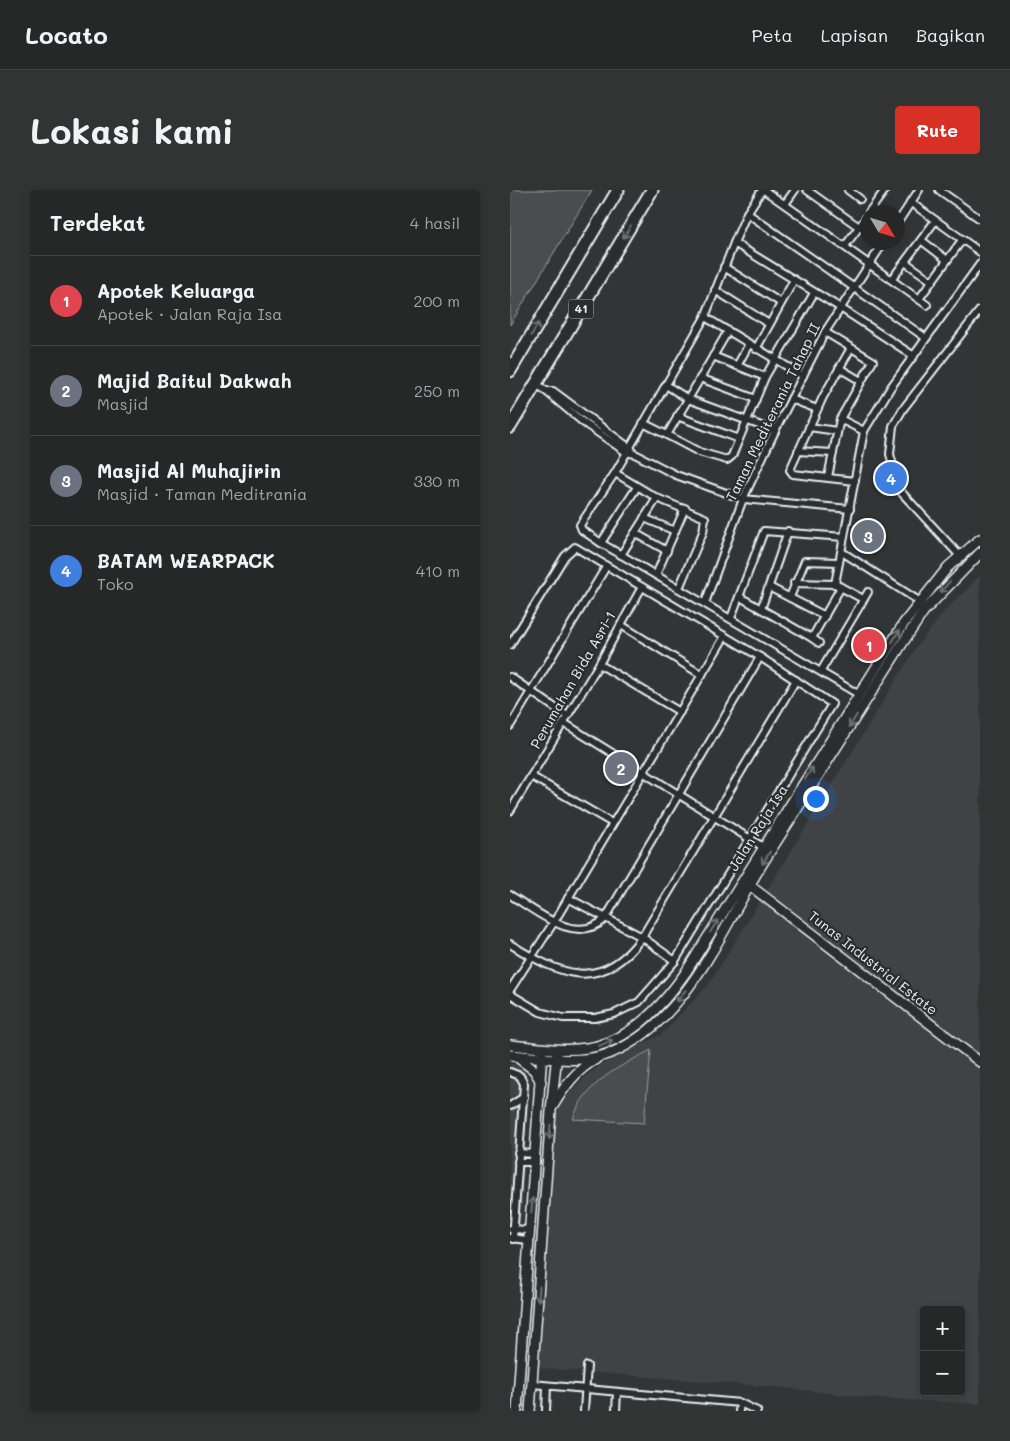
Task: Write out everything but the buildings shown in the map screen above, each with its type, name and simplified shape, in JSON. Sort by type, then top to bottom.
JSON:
[{"type":"highway","name":"41","points":[[510,371],[618,190]]},
{"type":"highway","name":"41","points":[[510,427],[646,192]]},
{"type":"main road","name":"Jalan Raja Isa","points":[[510,1045],[543,1047],[557,1053],[583,1059],[600,1056],[611,1053],[639,1037],[677,1000],[698,973],[763,847],[858,694],[919,601],[960,556],[980,540]]},
{"type":"main road","name":"Jalan Raja Isa","points":[[512,1055],[542,1057],[600,1046],[631,1028],[657,1008],[686,972],[907,636],[948,585],[980,553]]},
{"type":"main road","name":"Tunas Industrial Estate","points":[[746,882],[980,1062]]},
{"type":"main road","points":[[517,1411],[543,1047]]},
{"type":"main road","points":[[530,1411],[551,1111],[557,1053]]},
{"type":"main road","points":[[512,1055],[534,1070],[541,1082]]},
{"type":"main road","points":[[551,1111],[563,1088],[588,1063],[600,1056]]},
{"type":"street","points":[[858,694],[601,543],[582,530],[580,526],[615,473],[627,449],[705,317],[747,213],[763,190],[870,263],[928,306]]},
{"type":"street","points":[[785,204],[795,190]]},
{"type":"street","points":[[807,190],[859,228],[845,246]]},
{"type":"street","points":[[874,205],[885,190]]},
{"type":"street","points":[[905,210],[919,190]]},
{"type":"street","points":[[939,190],[980,219]]},
{"type":"street","points":[[851,191],[860,199]]},
{"type":"street","points":[[910,202],[980,252]]},
{"type":"street","points":[[747,213],[926,338]]},
{"type":"street","points":[[892,279],[935,221]]},
{"type":"street","points":[[921,240],[948,260]]},
{"type":"street","points":[[919,299],[962,240]]},
{"type":"street","points":[[734,243],[839,307],[914,356]]},
{"type":"street","name":"Taman Mediterania Tahap II","points":[[705,603],[743,499],[802,376],[839,307],[879,250]]},
{"type":"street","points":[[905,262],[932,281]]},
{"type":"street","points":[[812,638],[825,616],[838,586],[839,562],[864,431],[891,387],[980,264]]},
{"type":"street","points":[[724,267],[781,302]]},
{"type":"street","points":[[756,349],[794,280]]},
{"type":"street","points":[[715,290],[769,324]]},
{"type":"street","points":[[643,422],[699,452],[725,460],[731,458],[766,377],[814,293]]},
{"type":"street","points":[[960,556],[902,493],[890,454],[891,434],[903,409],[980,310]]},
{"type":"street","points":[[705,317],[802,376]]},
{"type":"street","points":[[667,435],[728,331]]},
{"type":"street","points":[[825,332],[873,362],[840,419],[828,477]]},
{"type":"street","points":[[737,366],[749,344]]},
{"type":"street","points":[[851,348],[816,409],[790,467],[793,474],[855,481]]},
{"type":"street","points":[[713,356],[766,377]]},
{"type":"street","points":[[839,368],[861,382]]},
{"type":"street","points":[[700,378],[756,399]]},
{"type":"street","points":[[536,383],[627,449],[676,474],[743,499],[850,509]]},
{"type":"street","points":[[666,385],[688,399],[775,431]]},
{"type":"street","points":[[791,399],[816,409]]},
{"type":"street","points":[[677,416],[739,439]]},
{"type":"street","points":[[840,419],[864,431]]},
{"type":"street","points":[[809,427],[837,431]]},
{"type":"street","points":[[798,450],[832,454]]},
{"type":"street","points":[[615,473],[657,498],[702,515],[706,521],[679,588]]},
{"type":"street","points":[[601,543],[637,487]]},
{"type":"street","points":[[621,555],[657,498]]},
{"type":"street","points":[[656,575],[685,508]]},
{"type":"street","points":[[644,518],[676,531]]},
{"type":"street","points":[[731,618],[763,531],[788,531],[844,537]]},
{"type":"street","points":[[760,609],[788,531]]},
{"type":"street","points":[[635,533],[667,551]]},
{"type":"street","points":[[510,646],[565,556],[572,548],[642,587],[725,636],[760,657],[830,700],[832,706],[675,961],[639,1002],[614,1014],[595,1018],[556,1017],[540,1012],[510,992],[725,636]]},
{"type":"street","points":[[842,552],[919,601]]},
{"type":"street","points":[[790,597],[794,583],[806,560],[839,562]]},
{"type":"street","points":[[510,726],[606,567]]},
{"type":"street","points":[[794,583],[838,586],[863,599]]},
{"type":"street","name":"Perumahan Bida Asri-1","points":[[510,811],[599,664],[642,587]]},
{"type":"street","points":[[769,587],[825,616]]},
{"type":"street","points":[[820,671],[868,592]]},
{"type":"street","points":[[740,597],[819,643]]},
{"type":"street","points":[[621,626],[702,675]]},
{"type":"street","points":[[510,895],[554,922],[581,930],[594,926],[605,918],[760,657]]},
{"type":"street","points":[[599,664],[680,712]]},
{"type":"street","points":[[510,678],[567,716]]},
{"type":"street","points":[[510,944],[532,958],[568,974],[590,975],[615,966],[633,950],[796,680]]},
{"type":"street","points":[[564,723],[763,847]]},
{"type":"street","points":[[531,776],[612,823]]},
{"type":"street","points":[[568,898],[642,937],[675,961]]},
{"type":"street","points":[[510,1072],[522,1080],[524,1097],[518,1162],[512,1200],[512,1238],[528,1240]]},
{"type":"street","points":[[510,1106],[524,1097]]},
{"type":"street","points":[[518,1153],[536,1158]]},
{"type":"street","points":[[518,1162],[536,1158]]},
{"type":"street","points":[[512,1229],[529,1230]]},
{"type":"street","points":[[584,1411],[587,1366]]},
{"type":"street","points":[[532,1384],[740,1403],[757,1411]]},
{"type":"street","points":[[546,1386],[546,1411]]},
{"type":"street","points":[[616,1411],[617,1392]]},
{"type":"street","points":[[740,1403],[740,1411]]},
{"type":"shaded area","points":[[510,190],[592,190],[510,325]]},
{"type":"shaded area","points":[[980,576],[980,1404],[872,1398],[785,1388],[538,1368],[551,1171],[557,1112],[564,1099],[586,1076],[604,1063],[662,1034],[709,984],[919,643],[945,611]]},
{"type":"shaded area","points":[[651,1050],[644,1123],[573,1119],[578,1106],[586,1095],[604,1077]]},
{"type":"shaded area","points":[[510,1064],[517,1064],[524,1069],[530,1081],[521,1223],[510,1223]]},
{"type":"place","name":"BATAM WEARPACK","points":[[891,478]]},
{"type":"place","name":"Masjid Al Muhajirin","points":[[868,536]]},
{"type":"place","name":"Apotek Keluarga","points":[[869,645]]},
{"type":"place","name":"Majid Baitul Dakwah","points":[[621,768]]}]
